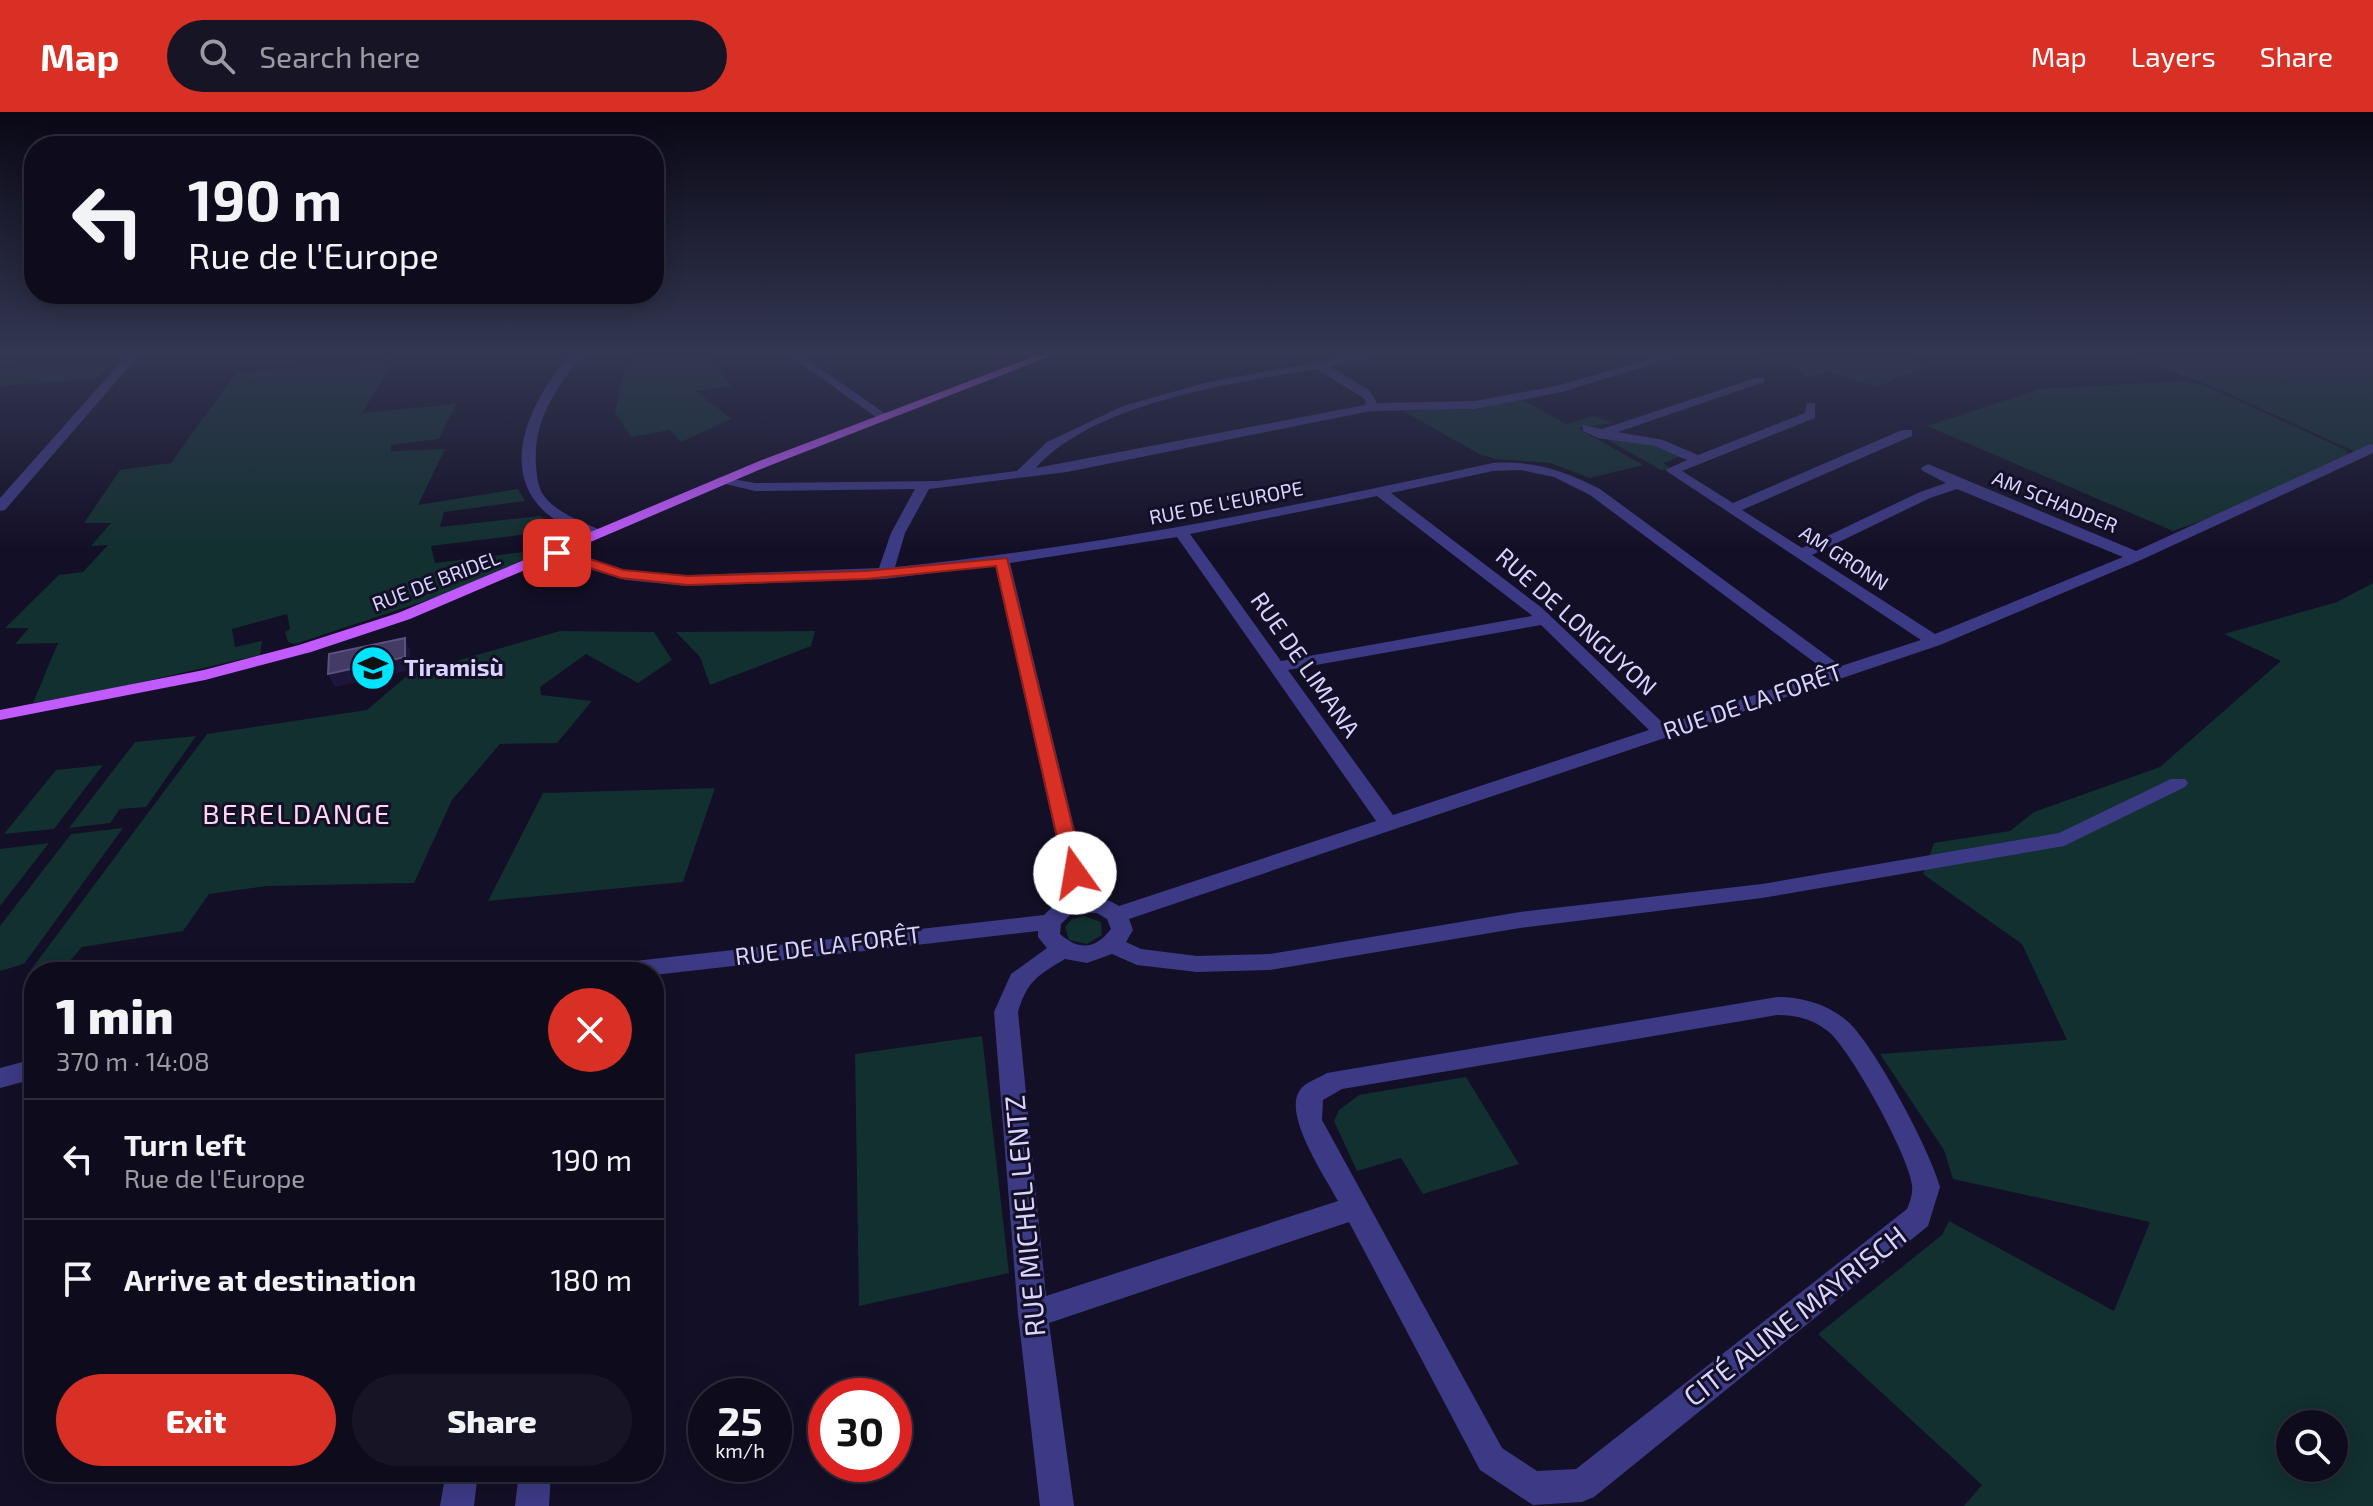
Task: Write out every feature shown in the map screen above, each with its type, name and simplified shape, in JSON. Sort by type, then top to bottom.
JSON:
[{"type":"main road","name":"RUE DE BRIDEL","points":[[0,715],[134,692],[294,652],[404,616],[720,481],[876,420]]},
{"type":"street","points":[[0,507],[76,420]]},
{"type":"street","points":[[534,420],[530,465],[533,492],[559,517],[597,534]]},
{"type":"street","points":[[1021,474],[1035,458],[1053,445],[1107,420]]},
{"type":"street","points":[[720,481],[755,487],[924,486],[1021,474],[1315,420]]},
{"type":"street","points":[[1626,420],[1593,430],[1658,443],[1699,460]]},
{"type":"street","name":"AM GRONN","points":[[1798,420],[1672,470],[1934,641]]},
{"type":"street","points":[[1732,509],[1907,433]]},
{"type":"street","name":"RUE DE LA FORÊT","points":[[1117,915],[1934,641],[2136,557],[2373,448]]},
{"type":"street","name":"RUE DE L'EUROPE","points":[[557,553],[597,568],[650,579],[688,581],[885,574],[1002,561],[1182,534],[1503,466],[1529,466],[1557,472],[1595,492],[1839,673]]},
{"type":"street","name":"AM SCHADDER","points":[[1928,468],[1958,484],[2136,557]]},
{"type":"street","name":"AM SCHADDER","points":[[1802,554],[1925,495],[1958,484]]},
{"type":"street","points":[[885,574],[898,533],[924,486]]},
{"type":"street","name":"RUE DE LONGUYON","points":[[1380,492],[1540,615],[1662,732]]},
{"type":"street","name":"RUE DE LIMANA","points":[[1182,534],[1389,824]]},
{"type":"street","points":[[1002,561],[1082,904]]},
{"type":"street","points":[[1274,662],[1540,615]]},
{"type":"street","points":[[1113,945],[1137,957],[1197,964],[1270,962],[1520,920],[1762,891],[2064,839],[2178,783]]},
{"type":"street","points":[[1082,904],[1102,906],[1117,915],[1122,930],[1113,945],[1097,953],[1078,955],[1061,950],[1049,937],[1050,922],[1062,910],[1082,904]]},
{"type":"street","name":"RUE DE LA FORÊT","points":[[664,966],[1050,922]]},
{"type":"street","name":"RUE MICHEL LENTZ","points":[[1057,1506],[1033,1314],[1006,1012],[1013,984],[1061,950]]},
{"type":"street","name":"CITÉ ALINE MAYRISCH","points":[[1777,1006],[1816,1011],[1844,1032],[1915,1150],[1926,1186],[1918,1217],[1582,1485],[1533,1488],[1491,1459],[1355,1208],[1309,1121],[1310,1095],[1336,1080],[1777,1006]]},
{"type":"street","points":[[0,1078],[24,1072]]},
{"type":"street","points":[[1033,1314],[1355,1208]]},
{"type":"street","points":[[457,1506],[461,1482]]},
{"type":"street","points":[[532,1506],[534,1482]]},
{"type":"green space","points":[[202,420],[448,420],[439,439],[391,445],[391,451],[445,449],[418,505],[518,489],[525,501],[444,512],[440,527],[540,516],[576,535],[564,542],[532,547],[535,533],[431,546],[435,563],[532,551],[538,554],[443,595],[295,644],[288,642],[285,632],[290,629],[287,614],[232,629],[235,647],[262,641],[260,655],[111,689],[33,703],[58,643],[15,644],[29,628],[5,628],[59,575],[83,572],[108,545],[91,546],[111,523],[84,523],[120,470],[171,463]]},
{"type":"green space","points":[[620,420],[729,420],[681,442],[670,430],[631,437]]},
{"type":"green space","points":[[1419,420],[1559,420],[1566,424],[1580,420],[1605,420],[1613,423],[1577,428],[1643,465],[1590,478],[1550,463],[1481,455]]},
{"type":"green space","points":[[1945,420],[2281,420],[2346,450],[2350,457],[2231,510],[2173,531],[1927,426]]},
{"type":"green space","points":[[2286,420],[2373,420],[2373,444],[2358,453]]},
{"type":"green space","points":[[1603,437],[1656,446],[1689,459],[1678,457],[1663,463],[1670,468],[1661,470]]},
{"type":"green space","points":[[2373,583],[2373,1506],[1964,1506],[1982,1485],[1818,1334],[1942,1235],[1949,1221],[2114,1311],[2150,1222],[1953,1179],[1944,1150],[1880,1054],[2067,1040],[2022,944],[1923,874],[1934,843],[2010,831],[2034,812],[2160,767],[2281,661],[2224,634],[2337,602]]},
{"type":"green space","points":[[560,631],[654,632],[672,660],[638,683],[586,654],[540,687],[541,695],[592,701],[557,743],[500,744],[452,800],[414,883],[266,886],[209,894],[183,931],[82,947],[69,962],[37,962],[207,734],[367,710],[408,675]]},
{"type":"green space","points":[[815,631],[811,646],[710,685],[700,657],[676,632]]},
{"type":"green space","points":[[196,736],[146,807],[120,809],[110,823],[69,828],[135,742]]},
{"type":"green space","points":[[103,765],[54,829],[4,834],[56,770]]},
{"type":"green space","points":[[715,788],[683,882],[488,901],[543,793]]},
{"type":"green space","points":[[123,828],[24,964],[0,971],[0,926],[71,834]]},
{"type":"green space","points":[[49,843],[0,906],[0,849]]},
{"type":"green space","points":[[1084,916],[1101,922],[1102,935],[1087,944],[1069,940],[1065,927],[1072,919]]},
{"type":"green space","points":[[982,1036],[1009,1273],[859,1306],[855,1054]]},
{"type":"green space","points":[[1466,1077],[1519,1164],[1423,1194],[1401,1158],[1357,1171],[1334,1121],[1339,1110],[1359,1095]]},
{"type":"building","points":[[405,638],[405,657],[328,674],[329,654]]},
{"type":"place","name":"Tiramisù","points":[[373,668]]},
{"type":"district","name":"BERELDANGE","points":[[297,814]]},
{"type":"route","points":[[557,553],[621,574],[688,581],[866,575],[1002,561],[1075,873]]}]
